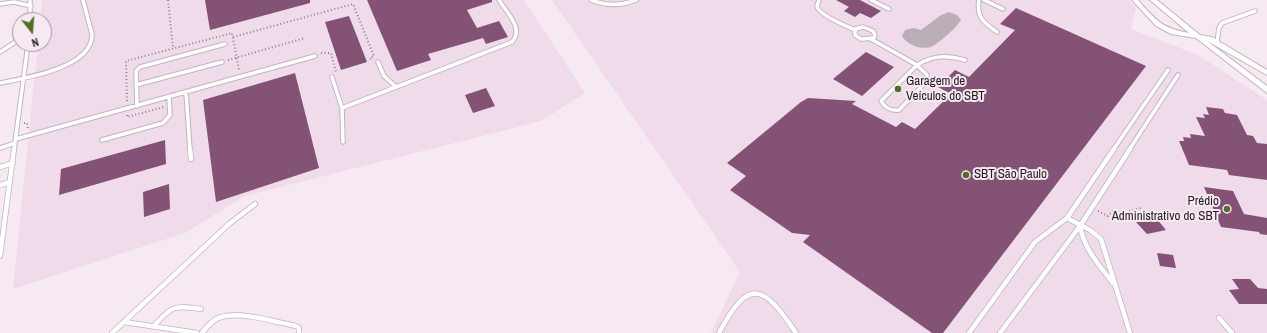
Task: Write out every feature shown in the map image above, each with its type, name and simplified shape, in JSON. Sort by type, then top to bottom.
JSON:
[{"type":"street","points":[[1135,0],[1148,16],[1158,25],[1173,32],[1217,42],[1267,73]]},
{"type":"street","points":[[1153,0],[1267,90]]},
{"type":"street","points":[[1158,25],[1184,25]]},
{"type":"lane","points":[[30,0],[31,12]]},
{"type":"lane","points":[[0,83],[48,71],[68,64],[80,57],[87,50],[91,44],[92,37],[82,0]]},
{"type":"lane","points":[[342,108],[485,54],[512,42],[517,36],[517,28],[500,0]]},
{"type":"lane","points":[[591,0],[609,6],[618,6],[636,0]]},
{"type":"lane","points":[[819,0],[817,6],[821,12],[855,30]]},
{"type":"lane","points":[[978,0],[978,13],[981,19],[997,32]]},
{"type":"lane","points":[[984,0],[1003,9]]},
{"type":"lane","points":[[874,1],[889,9]]},
{"type":"lane","points":[[0,4],[14,2],[31,6]]},
{"type":"lane","points":[[1217,42],[1219,28],[1222,22],[1255,11]]},
{"type":"lane","points":[[855,30],[863,26],[871,29],[875,35],[874,38],[871,39]]},
{"type":"lane","points":[[855,30],[855,35],[859,38],[871,39],[916,65],[927,76],[925,83],[898,110],[895,110],[883,105],[881,101],[916,65],[941,56],[966,60]]},
{"type":"lane","points":[[0,52],[12,44]]},
{"type":"lane","points":[[137,106],[136,71],[140,67],[225,44]]},
{"type":"lane","points":[[0,256],[27,52]]},
{"type":"lane","points":[[0,148],[16,141],[315,56]]},
{"type":"lane","points":[[136,84],[222,62]]},
{"type":"lane","points":[[378,62],[384,76],[396,87]]},
{"type":"lane","points":[[969,333],[1035,242],[1067,218],[1168,70]]},
{"type":"lane","points":[[1000,333],[1080,226],[1178,75]]},
{"type":"lane","points":[[332,77],[342,108],[343,142]]},
{"type":"lane","points":[[186,92],[191,159]]},
{"type":"lane","points":[[102,140],[163,124],[168,121],[170,117],[169,97]]},
{"type":"lane","points":[[0,167],[13,163]]},
{"type":"lane","points":[[0,185],[10,182]]},
{"type":"lane","points":[[112,333],[229,224],[255,204]]},
{"type":"lane","points":[[1067,218],[1080,226],[1097,233],[1101,239],[1130,333]]},
{"type":"lane","points":[[1080,226],[1080,233],[1089,251],[1116,286]]},
{"type":"lane","points":[[719,333],[729,314],[741,299],[754,293],[762,294],[775,304],[796,333]]},
{"type":"lane","points":[[154,326],[168,310],[176,306],[200,309]]},
{"type":"lane","points":[[202,333],[214,321],[225,316],[237,316],[296,326],[299,328],[299,333]]},
{"type":"lane","points":[[1219,318],[1232,333]]},
{"type":"lane","points":[[124,322],[197,333]]},
{"type":"path","points":[[168,0],[173,48]]},
{"type":"path","points":[[233,37],[353,4],[374,56],[370,58],[373,64]]},
{"type":"path","points":[[222,62],[306,38]]},
{"type":"path","points":[[1100,212],[1108,216],[1114,210],[1124,216],[1130,211],[1141,208]]},
{"type":"shaded area","points":[[42,0],[524,0],[585,93],[541,121],[245,196],[185,233],[13,289],[37,52],[52,52],[52,12],[41,12]]},
{"type":"shaded area","points":[[552,0],[1129,0],[1136,8],[1131,29],[1198,55],[1267,100],[1267,333],[711,333],[740,272]]},
{"type":"building","points":[[205,0],[310,0],[310,3],[210,30]]},
{"type":"building","points":[[367,0],[492,0],[492,2],[467,10],[477,28],[499,21],[508,37],[486,44],[483,38],[428,54],[431,60],[397,71]]},
{"type":"building","points":[[836,0],[860,0],[881,11],[871,18],[860,13],[855,17],[844,11],[849,7]]},
{"type":"building","name":"SBT São Paulo","points":[[1016,8],[1146,66],[943,333],[932,333],[803,242],[810,235],[792,233],[730,190],[746,176],[727,163],[801,102],[808,98],[856,101],[852,104],[896,127],[902,122],[915,129],[951,94],[938,87],[955,70],[969,77],[1015,30],[1000,24]]},
{"type":"building","points":[[349,16],[367,62],[341,70],[325,22]]},
{"type":"building","points":[[866,52],[894,67],[862,96],[833,79]]},
{"type":"building","points":[[295,73],[319,168],[216,202],[203,100]]},
{"type":"building","points":[[486,88],[495,106],[473,113],[465,95]]},
{"type":"building","points":[[1206,107],[1223,109],[1225,113],[1237,115],[1247,135],[1253,136],[1257,143],[1267,144],[1267,180],[1229,175],[1227,170],[1189,165],[1179,141],[1184,141],[1183,137],[1191,138],[1190,134],[1205,136],[1196,117],[1205,118],[1203,114],[1209,115]]},
{"type":"building","points":[[165,140],[166,164],[59,195],[61,169]]},
{"type":"building","points":[[169,184],[170,209],[144,217],[143,192]]},
{"type":"building","name":"Prédio Administrativo do SBT","points":[[1204,187],[1233,191],[1244,214],[1267,218],[1267,235],[1260,234],[1259,232],[1221,227]]},
{"type":"building","points":[[1156,218],[1166,230],[1147,234],[1136,222]]},
{"type":"building","points":[[1157,253],[1173,255],[1176,268],[1160,266]]},
{"type":"building","points":[[1232,279],[1250,279],[1258,288],[1267,289],[1267,304],[1239,304],[1229,290],[1239,289]]},
{"type":"taxiway","points":[[914,36],[924,40],[949,20]]},
{"type":"place","name":"Garagem de Veículos do SBT","points":[[898,89]]},
{"type":"place","name":"SBT São Paulo","points":[[966,175]]},
{"type":"place","name":"Prédio Administrativo do SBT","points":[[1227,209]]}]
